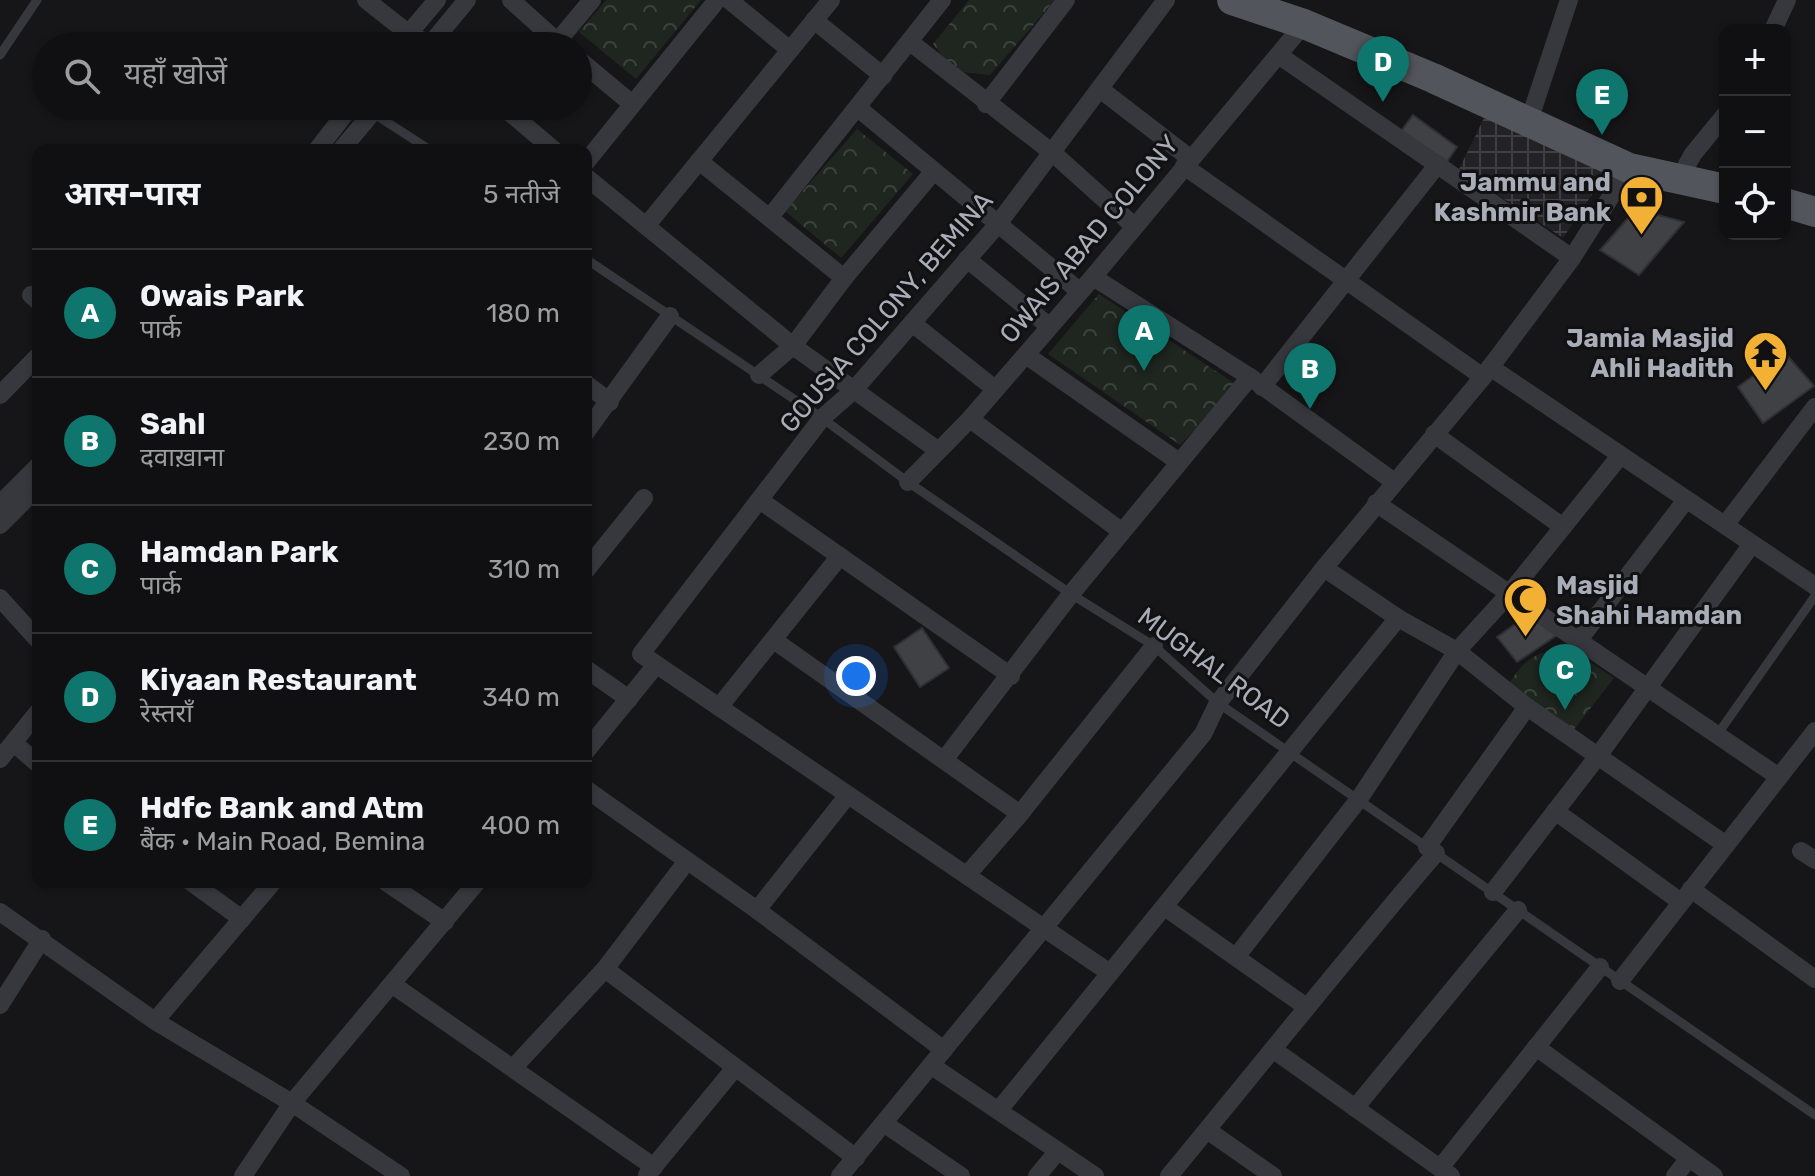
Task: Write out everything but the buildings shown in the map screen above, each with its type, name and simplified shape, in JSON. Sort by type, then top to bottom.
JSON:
[{"type":"main road","points":[[1232,0],[1304,24],[1433,78],[1629,168],[1719,188]]},
{"type":"main road","points":[[1791,205],[1815,212]]},
{"type":"street","points":[[366,0],[396,32]]},
{"type":"street","points":[[410,32],[437,0]]},
{"type":"street","points":[[441,32],[467,0]]},
{"type":"street","points":[[511,0],[547,32]]},
{"type":"street","points":[[569,32],[592,0]]},
{"type":"street","points":[[592,154],[717,0]]},
{"type":"street","points":[[729,0],[790,50]]},
{"type":"street","points":[[646,226],[831,0]]},
{"type":"street","points":[[770,217],[942,0]]},
{"type":"street","points":[[986,104],[1066,0]]},
{"type":"street","name":"GOUSIA COLONY, BEMINA","points":[[592,744],[629,699],[648,659],[822,418],[853,391],[998,224],[1054,154],[1166,0]]},
{"type":"street","points":[[1528,124],[1569,0]]},
{"type":"street","points":[[1776,24],[1787,0]]},
{"type":"street","points":[[814,20],[883,76]]},
{"type":"street","name":"OWAIS ABAD COLONY","points":[[908,482],[936,449],[970,419],[1026,355],[1304,24]]},
{"type":"street","points":[[910,42],[1054,154],[1134,226]]},
{"type":"street","points":[[1280,56],[1572,258]]},
{"type":"street","points":[[592,71],[631,103]]},
{"type":"street","points":[[1100,89],[1187,163],[1349,280],[1815,586]]},
{"type":"street","points":[[858,108],[1078,290]]},
{"type":"street","points":[[320,144],[340,120]]},
{"type":"street","points":[[345,144],[362,120]]},
{"type":"street","points":[[519,120],[547,144]]},
{"type":"street","points":[[1679,179],[1693,154],[1719,122]]},
{"type":"street","points":[[699,161],[844,278]]},
{"type":"street","points":[[944,760],[1121,531],[1179,462],[1349,280],[1438,164]]},
{"type":"street","points":[[840,1176],[1046,929],[1203,734],[1218,703],[1393,481],[1487,372],[1572,258],[1629,168]]},
{"type":"street","points":[[759,375],[793,346],[844,278],[934,171]]},
{"type":"street","points":[[592,182],[793,346],[936,449]]},
{"type":"street","points":[[967,259],[1049,326]]},
{"type":"street","points":[[1093,277],[1256,382],[1393,481]]},
{"type":"street","points":[[592,424],[670,316]]},
{"type":"street","points":[[912,323],[995,389]]},
{"type":"street","points":[[1026,355],[1179,462]]},
{"type":"street","points":[[0,395],[32,362]]},
{"type":"street","points":[[592,388],[610,402]]},
{"type":"street","points":[[1725,525],[1815,407]]},
{"type":"street","points":[[970,419],[1121,531]]},
{"type":"street","points":[[1798,429],[1815,440]]},
{"type":"street","points":[[1434,434],[1563,527]]},
{"type":"street","points":[[1236,957],[1359,799],[1457,651],[1509,594],[1620,456]]},
{"type":"street","points":[[0,504],[32,472]]},
{"type":"street","points":[[0,525],[32,493]]},
{"type":"street","points":[[592,563],[644,498]]},
{"type":"street","points":[[1578,641],[1686,500]]},
{"type":"street","points":[[761,501],[1011,676]]},
{"type":"street","points":[[1376,503],[1779,777]]},
{"type":"street","points":[[1493,892],[1598,756],[1752,544]]},
{"type":"street","points":[[719,707],[775,641],[840,556]]},
{"type":"street","points":[[1324,568],[1398,618],[1457,651],[1527,707],[1726,845]]},
{"type":"street","points":[[0,598],[32,633]]},
{"type":"street","points":[[999,1110],[1166,908],[1398,618]]},
{"type":"street","points":[[775,641],[1020,814]]},
{"type":"street","points":[[967,875],[1020,814],[1154,646]]},
{"type":"street","points":[[648,659],[1110,973]]},
{"type":"street","points":[[592,673],[629,699]]},
{"type":"street","points":[[1169,1176],[1274,1050],[1305,1006],[1431,850],[1527,707]]},
{"type":"street","points":[[0,759],[32,720]]},
{"type":"street","points":[[1620,981],[1815,731]]},
{"type":"street","points":[[14,743],[32,759]]},
{"type":"street","points":[[592,793],[757,910],[944,1050]]},
{"type":"street","points":[[757,910],[848,795]]},
{"type":"street","points":[[1555,811],[1815,979]]},
{"type":"street","points":[[513,1068],[605,969],[687,861]]},
{"type":"street","points":[[199,888],[242,919]]},
{"type":"street","points":[[155,1021],[268,888]]},
{"type":"street","points":[[395,888],[445,922]]},
{"type":"street","points":[[243,1176],[292,1103],[472,888]]},
{"type":"street","points":[[1166,908],[1305,1006]]},
{"type":"street","points":[[1355,1108],[1518,910]]},
{"type":"street","points":[[0,912],[155,1021],[292,1103],[401,1176]]},
{"type":"street","points":[[0,1005],[42,939]]},
{"type":"street","points":[[1274,1050],[1446,1172],[1536,1047],[1600,967]]},
{"type":"street","points":[[605,969],[856,1158]]},
{"type":"street","points":[[393,985],[513,1068],[651,1171],[734,1069]]},
{"type":"street","points":[[1536,1047],[1714,1176]]},
{"type":"street","points":[[932,1066],[1095,1176]]},
{"type":"street","points":[[885,1124],[961,1176]]},
{"type":"street","points":[[1207,1130],[1273,1176]]},
{"type":"street","points":[[1037,1176],[1058,1151]]},
{"type":"street","points":[[1675,1176],[1689,1158]]},
{"type":"lane","points":[[0,55],[37,0]]},
{"type":"lane","points":[[388,120],[422,144]]},
{"type":"lane","name":"MUGHAL ROAD","points":[[592,263],[822,418],[908,482],[1071,594],[1154,646],[1218,703],[1815,1115]]},
{"type":"lane","points":[[1717,735],[1815,596]]},
{"type":"shaded area","points":[[1486,114],[1602,158],[1603,178],[1563,238],[1459,169]]},
{"type":"green space","points":[[606,0],[701,0],[636,79],[592,43],[592,32],[579,32]]},
{"type":"green space","points":[[969,0],[1055,0],[990,75],[954,71],[933,44]]},
{"type":"green space","points":[[857,129],[913,174],[841,258],[785,211]]},
{"type":"green space","points":[[1099,294],[1237,385],[1180,445],[1048,354]]},
{"type":"green space","points":[[1567,647],[1614,678],[1572,732],[1507,688],[1518,670],[1531,658]]},
{"type":"place","name":"Kiyaan Restaurant","points":[[1383,102]]},
{"type":"place","name":"Hdfc Bank and Atm","points":[[1602,135]]},
{"type":"place","name":"Jammu and Kashmir Bank","points":[[1642,236]]},
{"type":"place","name":"Owais Park","points":[[1144,371]]},
{"type":"place","name":"Jamia Masjid Ahli Hadith","points":[[1765,392]]},
{"type":"place","name":"Sahl","points":[[1310,409]]},
{"type":"place","name":"Masjid Shahi Hamdan","points":[[1525,639]]},
{"type":"place","name":"Hamdan Park","points":[[1565,710]]}]
